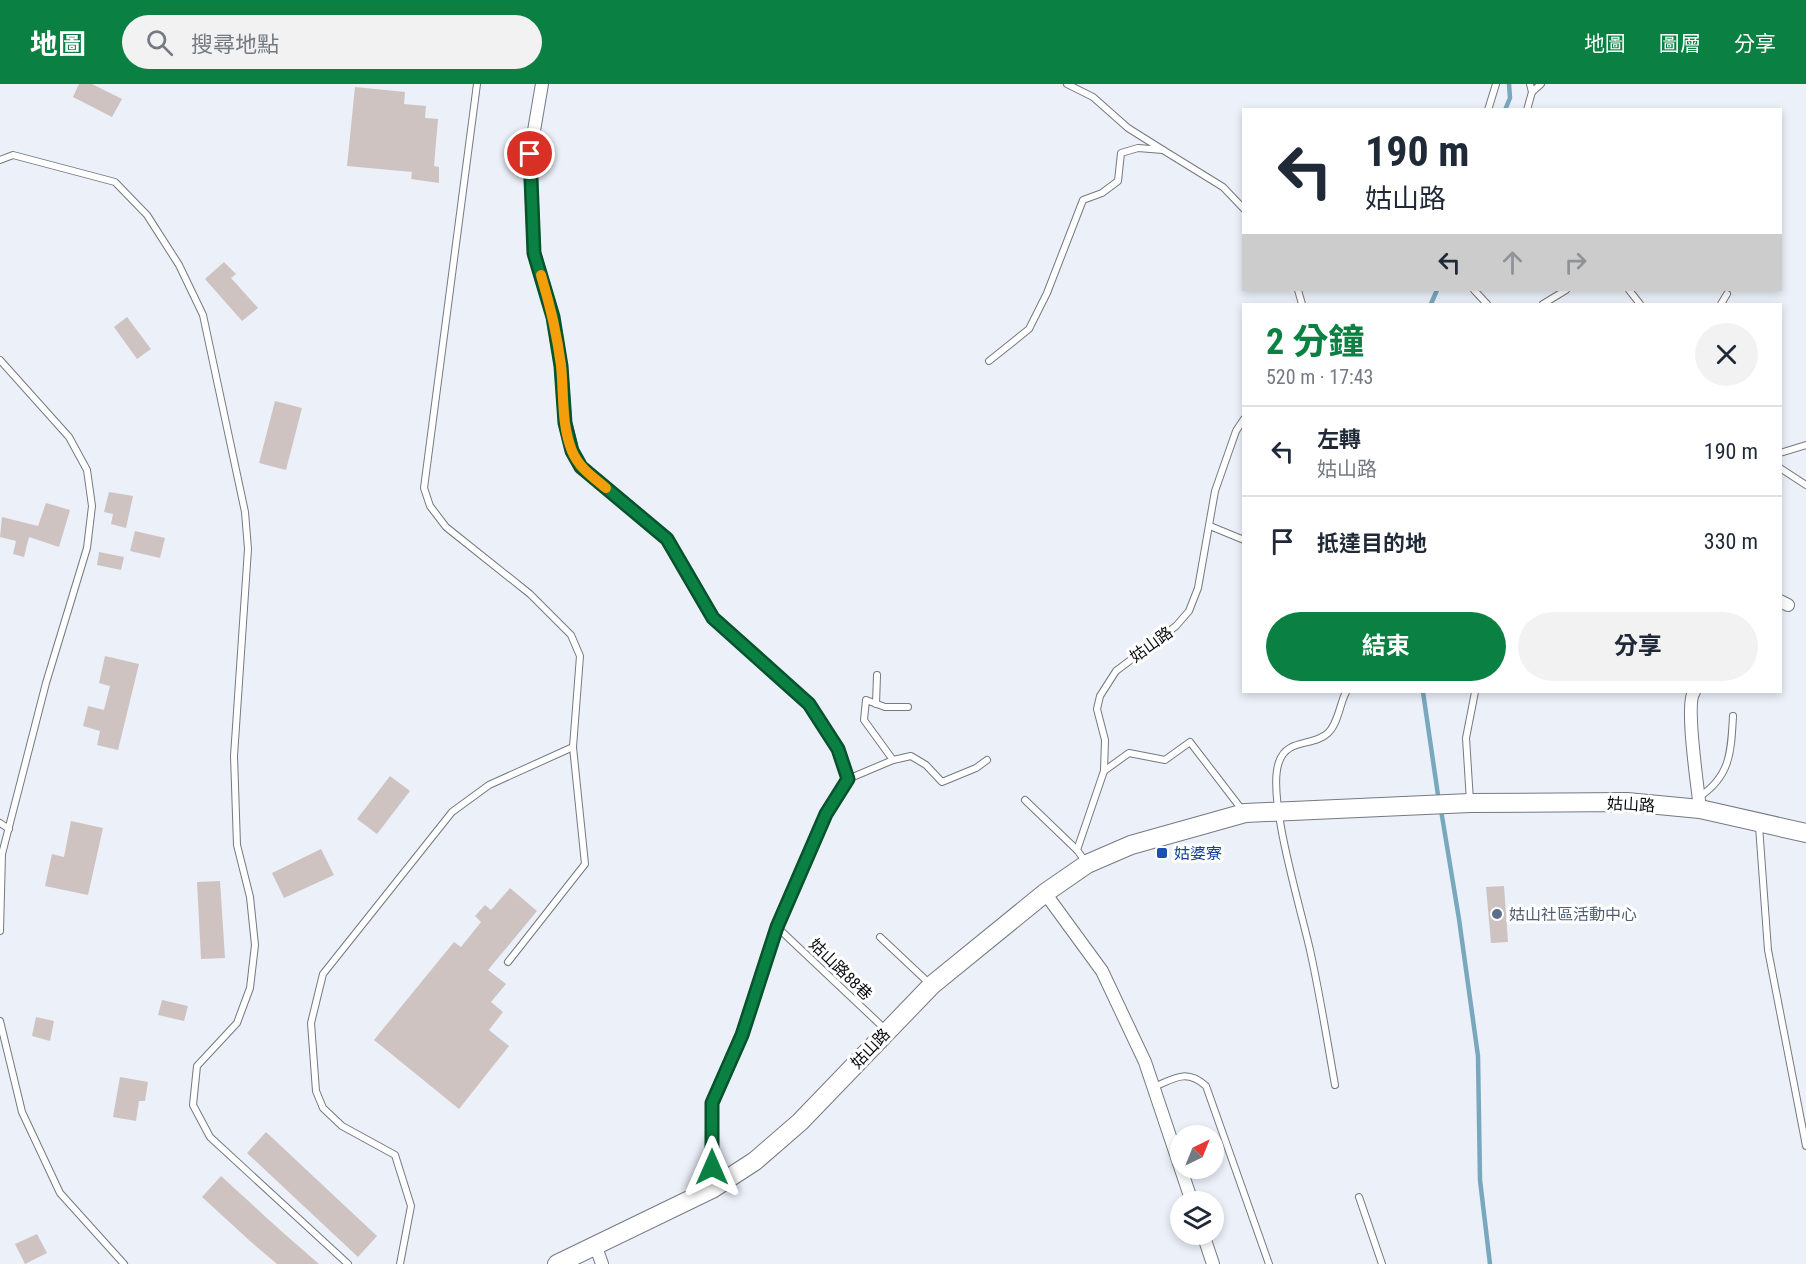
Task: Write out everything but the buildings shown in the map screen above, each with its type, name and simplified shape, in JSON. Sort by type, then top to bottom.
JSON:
[{"type":"street","points":[[542,84],[530,154],[534,253],[553,317],[561,366],[565,423],[572,451],[581,467],[667,539],[713,618],[809,704],[838,749],[848,779],[826,814],[777,927],[742,1035],[712,1103],[712,1189]]},
{"type":"street","points":[[1693,693],[1691,696],[1692,724],[1699,803]]},
{"type":"street","name":"姑山路","points":[[557,1264],[599,1256],[755,1161],[800,1122],[932,985],[1045,893],[1082,857],[1245,813],[1279,814],[1461,803],[1699,803],[1806,833]]},
{"type":"street","points":[[1045,893],[1102,971],[1145,1062],[1187,1191]]},
{"type":"street","points":[[1207,1245],[1213,1264]]},
{"type":"lane","points":[[477,84],[424,488],[430,506],[446,527],[530,594],[571,635],[580,656],[573,747],[585,864],[508,962]]},
{"type":"lane","points":[[1067,84],[1093,97],[1128,128],[1223,187],[1242,207]]},
{"type":"lane","points":[[1489,108],[1496,84]]},
{"type":"lane","points":[[1528,108],[1532,92],[1530,84]]},
{"type":"lane","points":[[1532,92],[1541,84]]},
{"type":"lane","points":[[989,361],[1029,329],[1047,293],[1083,200],[1102,193],[1118,181],[1120,153],[1138,148],[1163,150]]},
{"type":"lane","points":[[0,160],[13,155],[116,182],[147,215],[179,265],[203,315],[245,512],[249,549],[234,756],[237,845],[250,897],[255,945],[250,988],[237,1023],[197,1066],[193,1105],[210,1137],[348,1264]]},
{"type":"lane","points":[[1475,291],[1486,303]]},
{"type":"lane","points":[[1545,303],[1564,291]]},
{"type":"lane","points":[[1630,291],[1639,303]]},
{"type":"lane","points":[[1722,303],[1727,294]]},
{"type":"lane","points":[[0,360],[69,437],[87,470],[92,506],[87,548],[46,683],[2,854],[0,931]]},
{"type":"lane","name":"姑山路","points":[[1082,857],[1104,771],[1105,740],[1097,709],[1100,696],[1116,671],[1176,626],[1189,611],[1198,588],[1215,491],[1236,431],[1242,421]]},
{"type":"lane","points":[[1782,452],[1806,445]]},
{"type":"lane","points":[[1782,469],[1806,485]]},
{"type":"lane","points":[[1210,526],[1242,539]]},
{"type":"lane","points":[[876,704],[877,675]]},
{"type":"lane","points":[[1335,1085],[1311,952],[1279,814],[1275,773],[1280,758],[1298,743],[1321,738],[1330,732],[1346,693]]},
{"type":"lane","points":[[1461,803],[1466,738],[1475,693]]},
{"type":"lane","points":[[893,760],[864,720],[866,700],[885,707],[908,708]]},
{"type":"lane","points":[[1699,803],[1712,788],[1731,756],[1733,716]]},
{"type":"lane","points":[[1104,771],[1129,753],[1165,760],[1190,742],[1245,813]]},
{"type":"lane","points":[[400,1264],[411,1206],[395,1155],[342,1126],[323,1108],[316,1091],[311,1023],[324,974],[452,812],[489,785],[573,747]]},
{"type":"lane","points":[[848,779],[893,760],[911,756],[926,765],[942,782],[976,768],[987,760]]},
{"type":"lane","points":[[1025,800],[1082,857]]},
{"type":"lane","points":[[1759,821],[1768,950],[1806,1146]]},
{"type":"lane","points":[[0,823],[9,829]]},
{"type":"lane","name":"姑山路88巷","points":[[777,927],[886,1031]]},
{"type":"lane","points":[[880,937],[932,985]]},
{"type":"lane","points":[[0,1021],[22,1112],[60,1193],[124,1264]]},
{"type":"lane","points":[[1152,1088],[1181,1076],[1196,1077],[1206,1086],[1269,1264]]},
{"type":"lane","points":[[1359,1197],[1382,1264]]},
{"type":"waterway","points":[[1506,108],[1510,98],[1509,84]]},
{"type":"waterway","points":[[1431,303],[1437,291]]},
{"type":"waterway","points":[[1423,693],[1439,802]]},
{"type":"waterway","points":[[1441,810],[1478,1056],[1480,1180],[1490,1264]]},
{"type":"slow traffic","points":[[541,275],[553,317],[561,366],[565,423],[572,451],[581,467],[606,488]]},
{"type":"place","name":"姑婆寮","points":[[1162,853]]},
{"type":"place","name":"姑山社區活動中心","points":[[1497,914]]},
{"type":"route","points":[[530,154],[534,253],[553,317],[561,366],[565,423],[572,451],[581,467],[667,539],[713,618],[809,704],[838,749],[848,779],[826,814],[777,927],[742,1035],[712,1103],[712,1167]]}]
